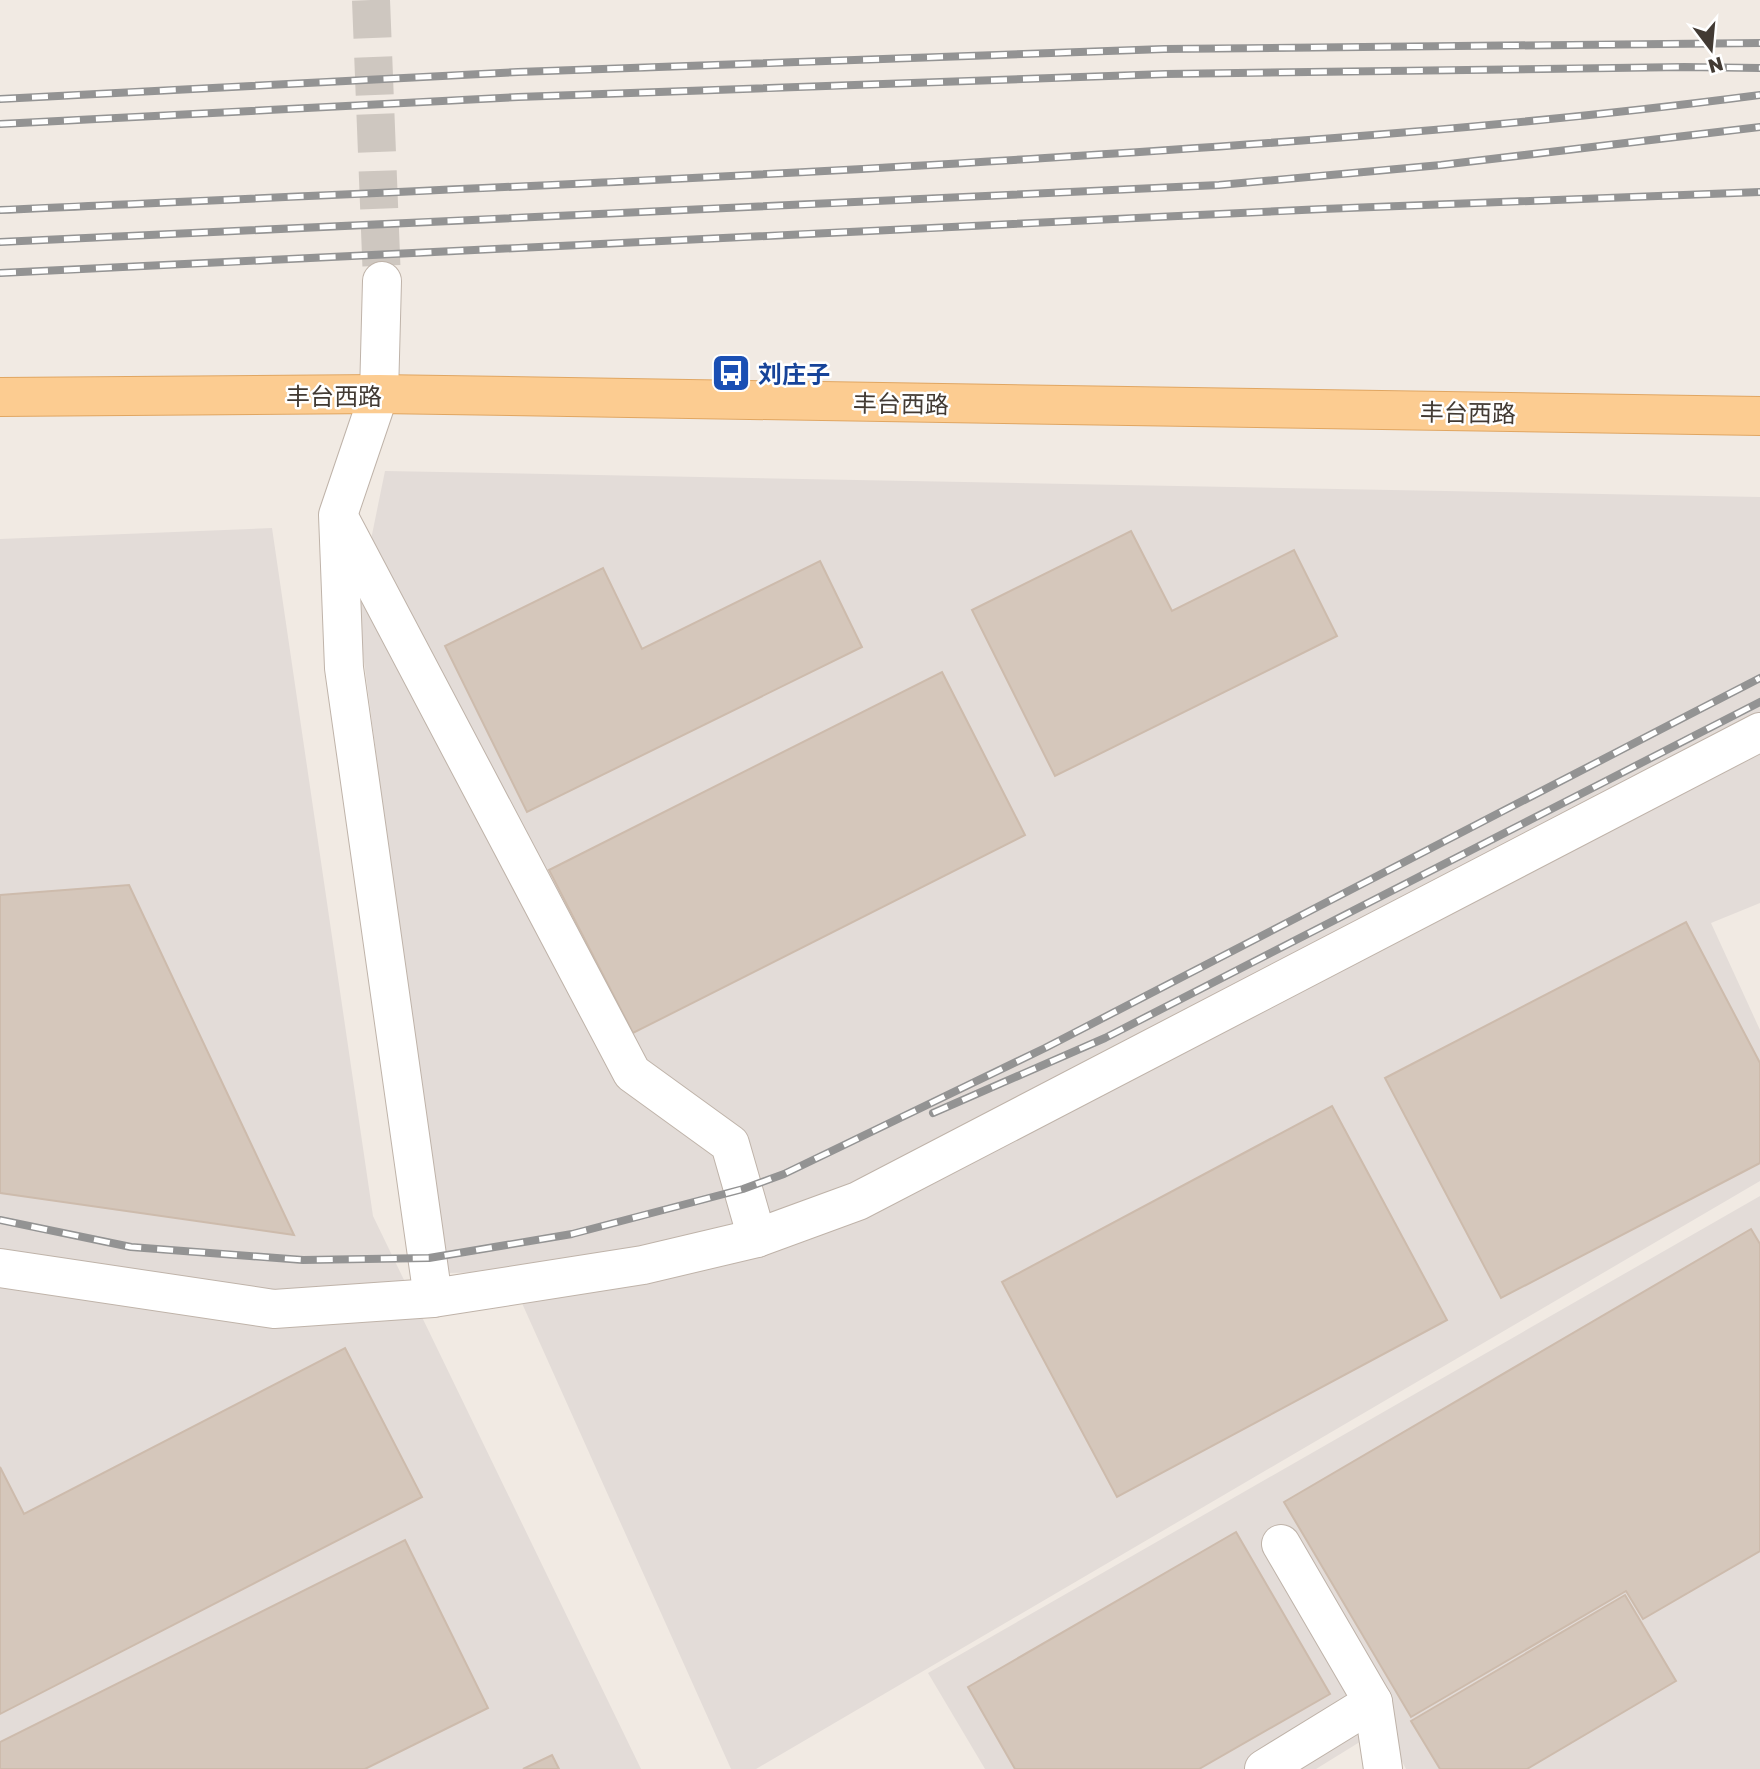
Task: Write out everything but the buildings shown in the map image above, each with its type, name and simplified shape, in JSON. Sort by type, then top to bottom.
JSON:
[{"type":"main road","name":"丰台西路","points":[[0,397],[379,394],[1760,416]]},
{"type":"street","points":[[382,281],[379,394],[338,515],[344,668],[433,1298]]},
{"type":"street","points":[[338,515],[632,1073],[730,1144],[757,1238]]},
{"type":"street","points":[[0,1268],[274,1308],[433,1298],[643,1265],[757,1238],[858,1201],[1760,732]]},
{"type":"street","points":[[1281,1544],[1373,1702],[1383,1769]]},
{"type":"street","points":[[1264,1769],[1373,1702]]},
{"type":"shaded area","points":[[385,471],[1760,497],[1760,903],[1711,923],[1760,1030],[1760,1181],[756,1769],[731,1769],[508,1272],[444,1273],[357,608]]},
{"type":"shaded area","points":[[272,528],[373,1216],[641,1769],[0,1769],[0,539]]},
{"type":"shaded area","points":[[1760,1196],[1760,1769],[1406,1769],[1384,1727],[1316,1769],[985,1769],[928,1673]]},
{"type":"tunnel","points":[[371,0],[382,281]]},
{"type":"railway","points":[[0,99],[518,72],[1164,49],[1760,43]]},
{"type":"railway","points":[[0,124],[518,97],[1166,74],[1760,68]]},
{"type":"railway","points":[[0,210],[653,180],[1135,152],[1493,125],[1760,95]]},
{"type":"railway","points":[[0,242],[1219,185],[1441,165],[1760,127]]},
{"type":"railway","points":[[0,273],[1323,209],[1760,192]]},
{"type":"railway","points":[[0,1220],[131,1247],[303,1260],[429,1258],[572,1234],[743,1189],[784,1174],[1045,1048],[1760,678]]},
{"type":"railway","points":[[933,1113],[1105,1038],[1760,702]]},
{"type":"place","name":"刘庄子","points":[[731,373]]}]
